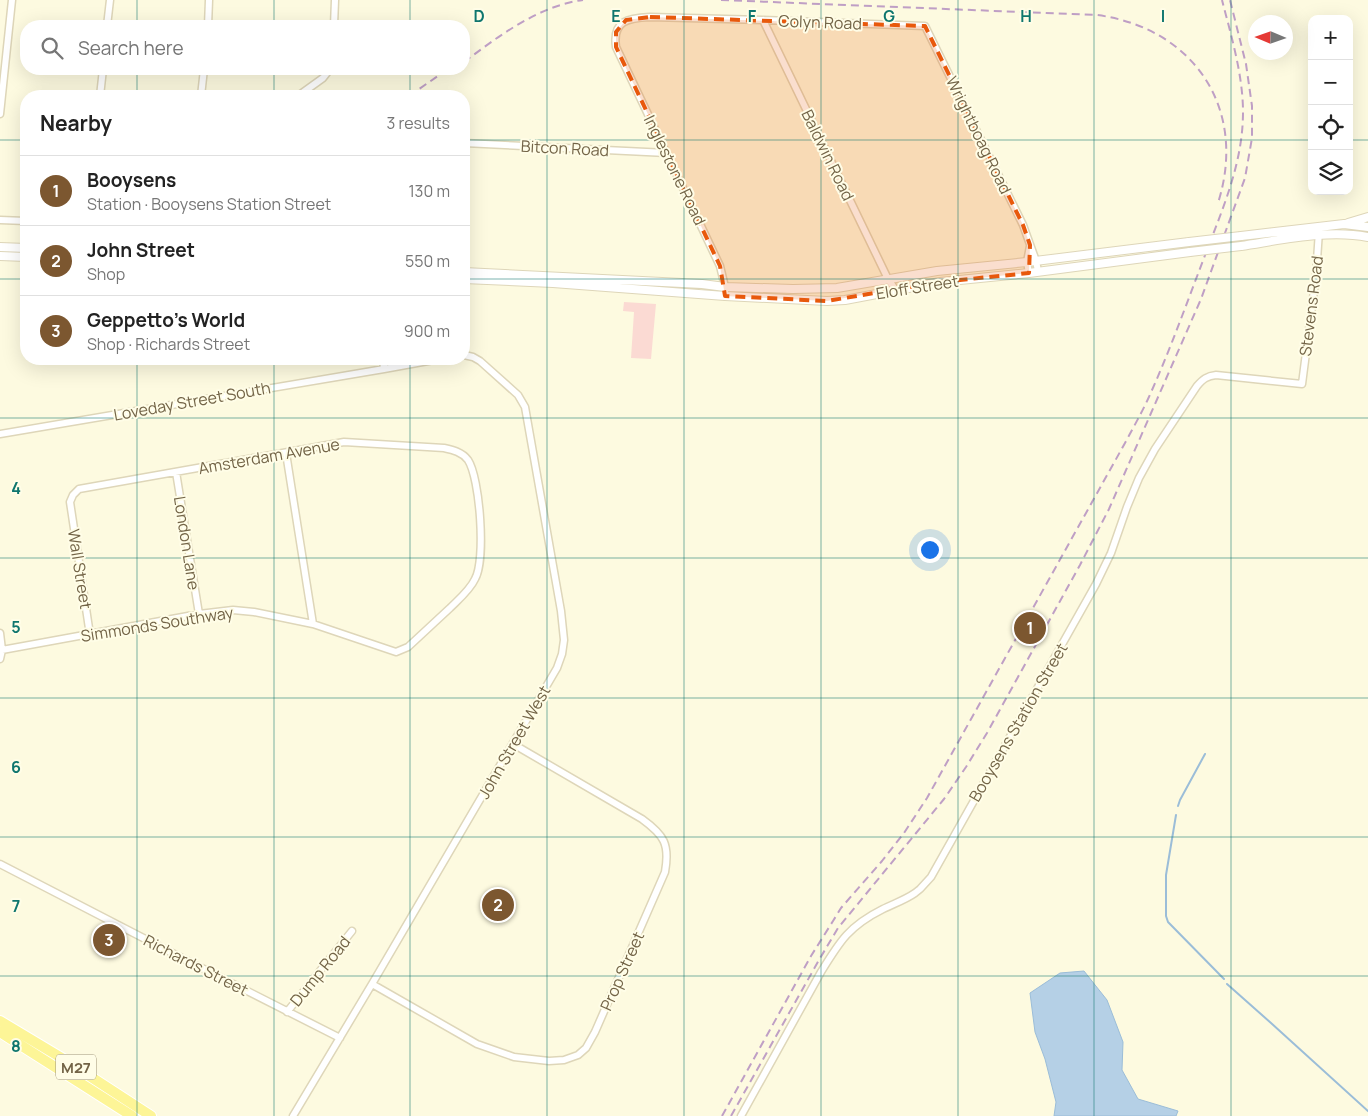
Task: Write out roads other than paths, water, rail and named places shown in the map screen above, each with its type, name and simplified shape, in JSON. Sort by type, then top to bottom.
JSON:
[{"type":"main road","name":"M27","points":[[0,1020],[66,1060],[151,1116]]},
{"type":"main road","name":"M27","points":[[0,1032],[132,1116]]},
{"type":"street","points":[[0,114],[12,0]]},
{"type":"street","points":[[108,20],[110,0]]},
{"type":"street","points":[[208,20],[209,0]]},
{"type":"street","points":[[334,20],[335,0]]},
{"type":"street","name":"Colyn Road","points":[[616,47],[614,38],[620,25],[626,20],[636,18],[763,20],[925,26]]},
{"type":"street","name":"Baldwin Road","points":[[763,20],[888,279],[896,289]]},
{"type":"street","name":"Wrightboag Road","points":[[925,26],[1013,205],[1030,244],[1032,262],[1029,273]]},
{"type":"street","name":"Inglestone Road","points":[[616,47],[720,266],[725,296]]},
{"type":"street","points":[[101,90],[102,75]]},
{"type":"street","points":[[202,90],[203,75]]},
{"type":"street","points":[[306,90],[325,75]]},
{"type":"street","name":"Bitcon Road","points":[[470,143],[667,153]]},
{"type":"street","points":[[1344,224],[1368,217]]},
{"type":"street","points":[[0,220],[20,221]]},
{"type":"street","name":"Eloff Street","points":[[621,284],[725,296],[827,301],[845,300],[940,282],[1029,273],[1241,246],[1319,231],[1344,224],[1368,227]]},
{"type":"street","name":"Eloff Street","points":[[470,273],[621,284],[820,289],[837,288],[937,270],[1032,262],[1241,236],[1319,231],[1368,237]]},
{"type":"street","name":"Stevens Road","points":[[1302,384],[1316,275],[1319,231]]},
{"type":"street","points":[[0,247],[20,248]]},
{"type":"street","points":[[1140,249],[1141,258]]},
{"type":"street","points":[[0,256],[20,257]]},
{"type":"street","name":"Wrightboag Road","points":[[1032,262],[1038,271]]},
{"type":"street","points":[[966,268],[968,279]]},
{"type":"street","name":"Eloff Street","points":[[470,279],[536,279]]},
{"type":"street","name":"John Street West","points":[[293,1116],[560,662],[564,634],[525,407],[518,394],[480,360],[470,356]]},
{"type":"street","points":[[384,365],[384,369],[406,365]]},
{"type":"street","name":"Loveday Street South","points":[[0,434],[384,369]]},
{"type":"street","name":"Booysens Station Street","points":[[741,1116],[821,972],[850,930],[862,920],[915,893],[930,877],[1096,584],[1111,553],[1127,506],[1144,468],[1197,386],[1208,376],[1216,375],[1302,384]]},
{"type":"street","name":"Amsterdam Avenue","points":[[70,502],[76,491],[82,488],[344,442],[455,450],[467,458],[471,466],[478,500],[481,523],[477,577],[459,599],[408,647],[396,652]]},
{"type":"street","points":[[286,453],[313,624]]},
{"type":"street","name":"London Lane","points":[[176,472],[199,614]]},
{"type":"street","name":"Wall Street","points":[[70,502],[90,635]]},
{"type":"street","name":"Simmonds Southway","points":[[2,650],[199,614],[243,610],[313,624],[396,652]]},
{"type":"street","points":[[0,633],[2,650],[0,659]]},
{"type":"street","name":"Prop Street","points":[[372,984],[477,1044],[514,1057],[549,1061],[564,1060],[578,1055],[586,1048],[595,1032],[665,872],[668,858],[666,848],[655,828],[642,819],[513,744]]},
{"type":"street","name":"Richards Street","points":[[0,864],[340,1038]]},
{"type":"street","name":"Dump Road","points":[[288,1012],[352,931]]},
{"type":"water","points":[[1084,971],[1107,1000],[1123,1042],[1122,1070],[1138,1099],[1178,1111],[1176,1116],[1054,1116],[1056,1102],[1045,1059],[1035,1032],[1030,993],[1060,973]]},
{"type":"waterway","points":[[1178,806],[1205,754]]},
{"type":"waterway","points":[[1176,815],[1166,875],[1166,916],[1168,922],[1224,979]]},
{"type":"waterway","points":[[1227,984],[1368,1111]]},
{"type":"railway","points":[[470,58],[491,42],[535,15],[566,3],[583,0]]},
{"type":"railway","points":[[721,0],[1097,15],[1131,23],[1161,37],[1186,55],[1205,79],[1218,106],[1225,136],[1225,168],[1218,203]]},
{"type":"railway","points":[[722,1116],[811,956],[841,908],[904,833],[927,798],[1148,399],[1170,347],[1224,204],[1239,150],[1243,112],[1241,84],[1236,55],[1222,0]]},
{"type":"railway","points":[[731,1116],[838,928],[944,799],[966,767],[987,733],[1109,509],[1201,299],[1245,178],[1252,138],[1252,106],[1246,64],[1230,0]]},
{"type":"railway","points":[[418,90],[439,75]]},
{"type":"place","name":"Booysens","points":[[1030,628]]},
{"type":"place","name":"John Street","points":[[498,905]]},
{"type":"place","name":"Geppetto's World","points":[[109,940]]}]
